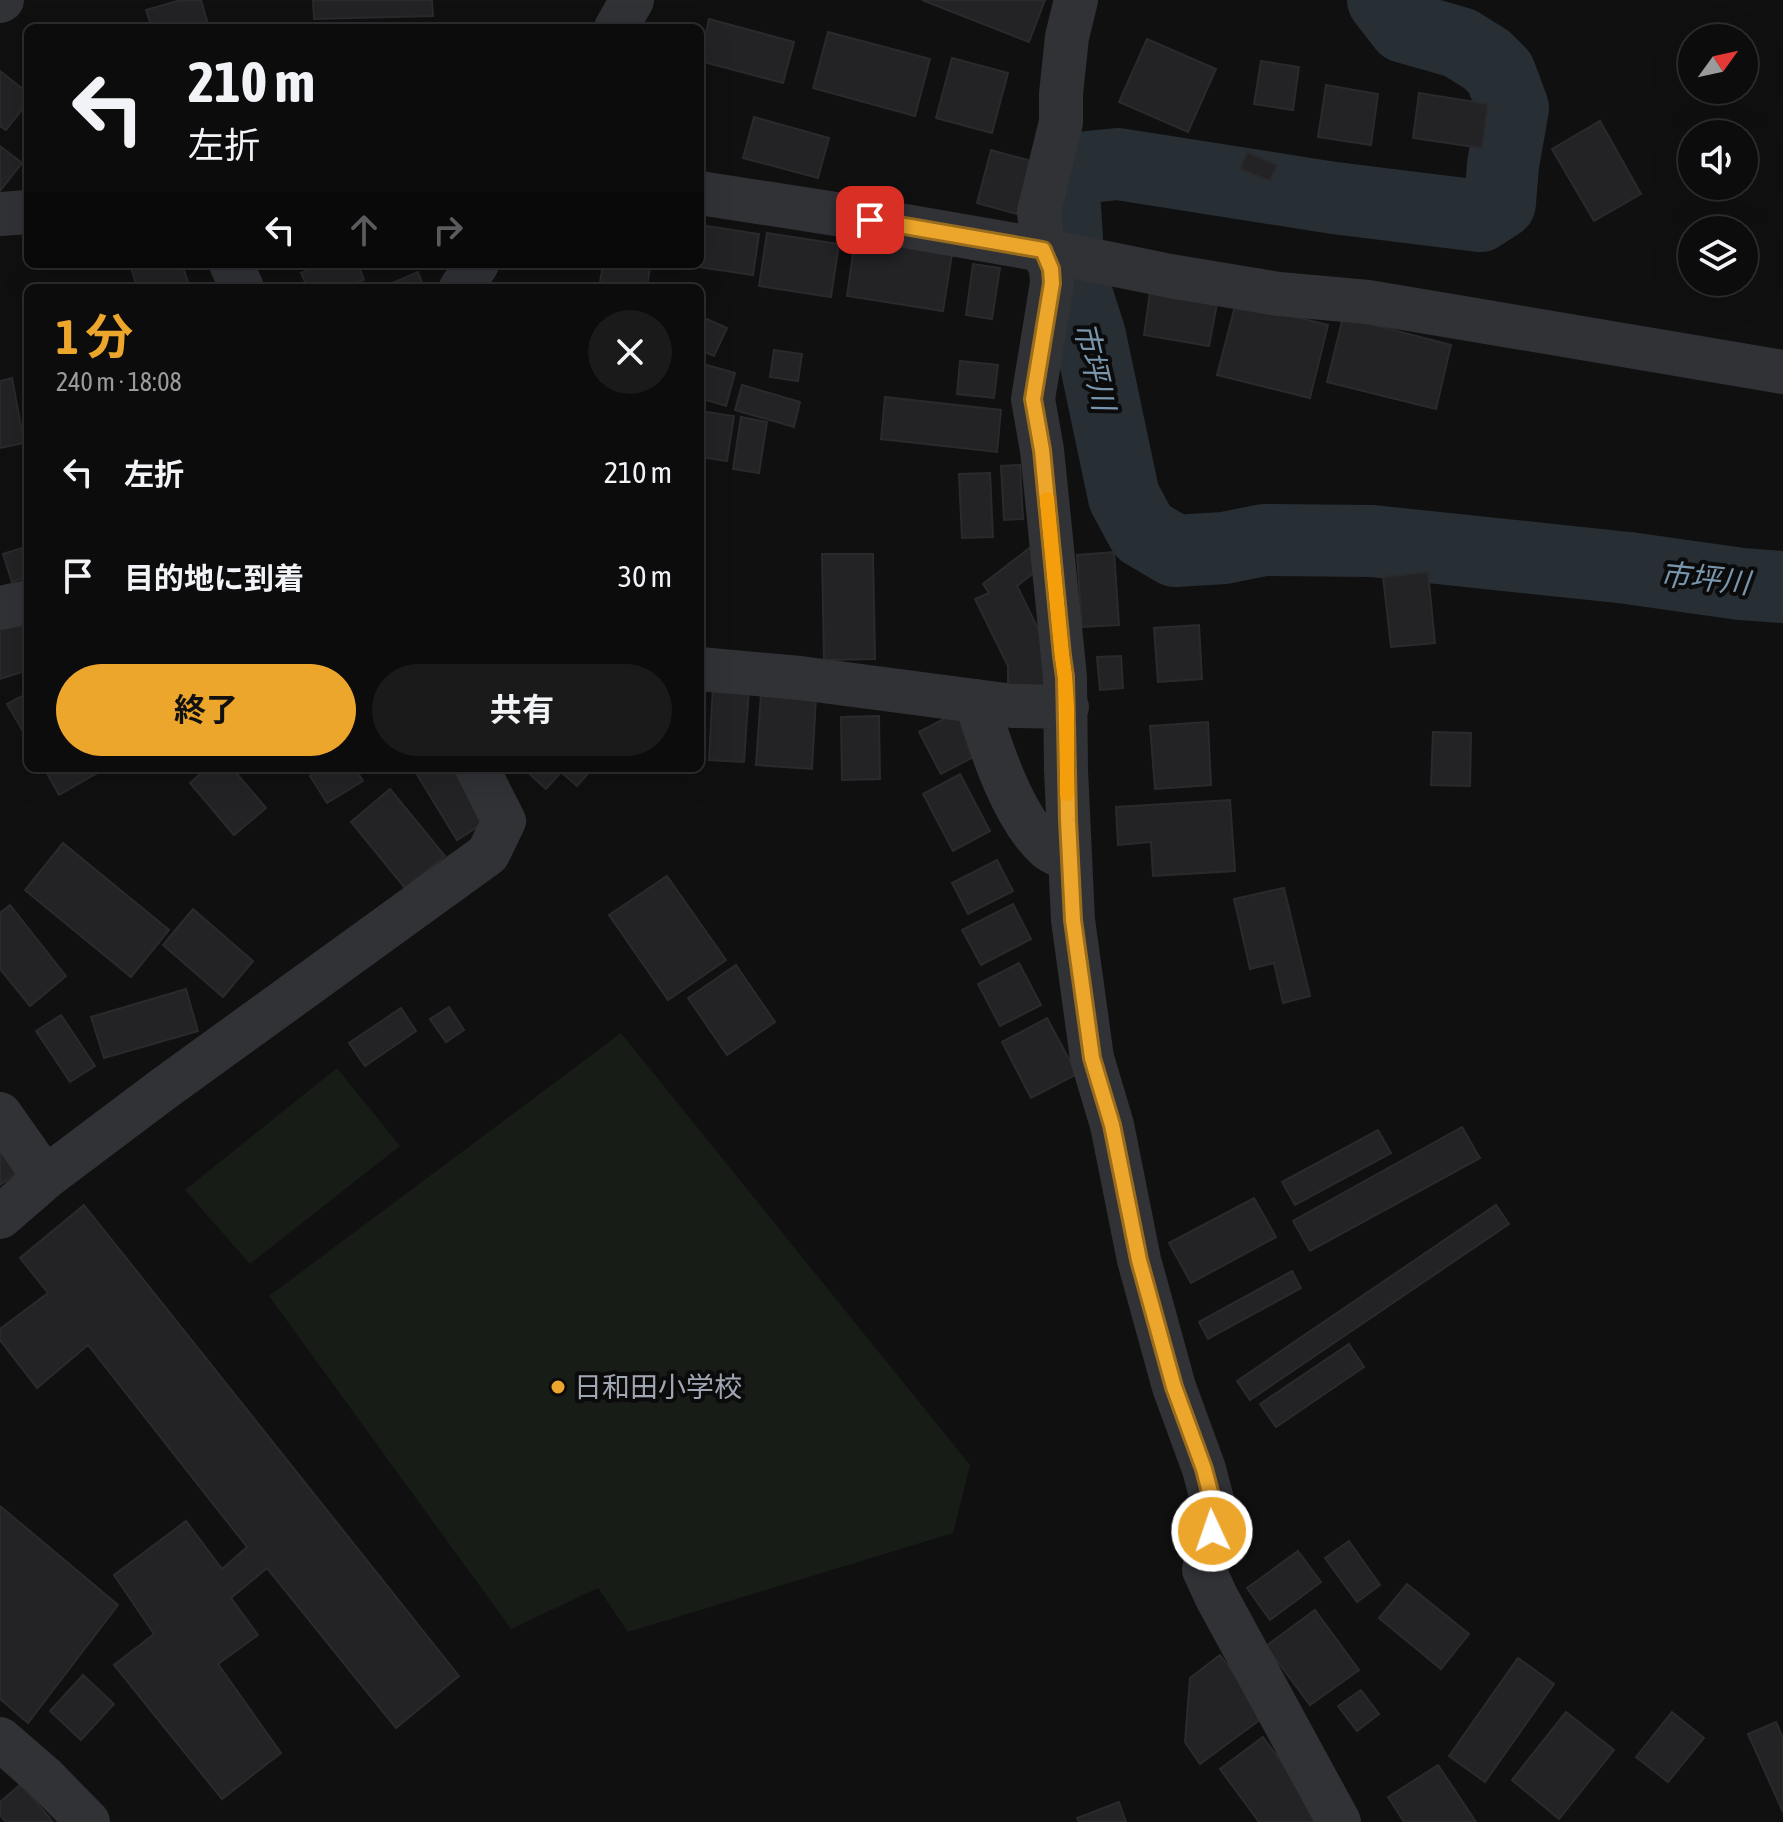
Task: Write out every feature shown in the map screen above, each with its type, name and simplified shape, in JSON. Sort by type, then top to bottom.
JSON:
[{"type":"street","points":[[618,24],[631,0]]},
{"type":"street","points":[[1076,0],[1067,37],[1061,122],[1039,212],[1043,250],[1051,269],[1052,283],[1033,399],[1042,450],[1065,677],[1073,920],[1092,1058],[1112,1125],[1139,1260],[1174,1387],[1204,1469],[1216,1515],[1204,1570],[1339,1822]]},
{"type":"street","points":[[704,194],[1043,250],[1170,276],[1279,294],[1368,302],[1783,372]]},
{"type":"street","points":[[0,214],[24,212]]},
{"type":"street","points":[[0,608],[24,603]]},
{"type":"street","points":[[704,669],[800,678],[1013,706],[1067,707]]},
{"type":"street","points":[[976,701],[1006,785],[1032,831],[1049,850],[1069,860]]},
{"type":"street","points":[[0,1217],[45,1178],[162,1090],[488,854],[504,821],[479,772]]},
{"type":"street","points":[[0,1114],[45,1178]]},
{"type":"street","points":[[0,1739],[45,1778],[88,1822]]},
{"type":"shaded area","points":[[621,1033],[970,1465],[953,1533],[628,1632],[598,1588],[511,1629],[269,1296]]},
{"type":"shaded area","points":[[337,1068],[400,1146],[250,1264],[185,1190]]},
{"type":"building","points":[[181,0],[201,0],[208,24],[151,24],[146,10]]},
{"type":"building","points":[[313,0],[432,0],[433,16],[314,19]]},
{"type":"building","points":[[922,0],[1045,0],[1029,42]]},
{"type":"building","points":[[709,19],[794,42],[783,83],[704,62]]},
{"type":"building","points":[[828,32],[930,59],[915,116],[813,88]]},
{"type":"building","points":[[1147,39],[1216,69],[1188,132],[1119,102]]},
{"type":"building","points":[[952,58],[1008,73],[992,133],[936,118]]},
{"type":"building","points":[[1261,61],[1299,67],[1293,110],[1254,104]]},
{"type":"building","points":[[0,71],[24,90],[24,107],[6,130],[0,126]]},
{"type":"building","points":[[1326,85],[1378,94],[1371,145],[1318,137]]},
{"type":"building","points":[[1419,93],[1488,104],[1482,148],[1413,138]]},
{"type":"building","points":[[754,117],[829,138],[818,178],[743,158]]},
{"type":"building","points":[[1600,121],[1641,194],[1594,221],[1552,149]]},
{"type":"building","points":[[0,146],[22,163],[0,191]]},
{"type":"building","points":[[991,150],[1031,161],[1017,214],[977,203]]},
{"type":"building","points":[[1247,152],[1277,165],[1270,181],[1240,169]]},
{"type":"building","points":[[704,226],[759,234],[753,275],[704,268]]},
{"type":"building","points":[[767,233],[839,244],[831,297],[759,286]]},
{"type":"building","points":[[855,239],[952,254],[943,311],[847,296]]},
{"type":"building","points":[[973,264],[1000,268],[992,319],[966,315]]},
{"type":"building","points":[[131,268],[183,268],[189,284],[136,284]]},
{"type":"building","points":[[313,268],[360,268],[364,280],[354,284],[306,284],[301,273]]},
{"type":"building","points":[[602,268],[650,268],[648,284],[600,284]]},
{"type":"building","points":[[418,272],[422,284],[390,284]]},
{"type":"building","points":[[1150,292],[1217,304],[1209,346],[1144,335]]},
{"type":"building","points":[[1236,302],[1328,325],[1310,398],[1217,375]]},
{"type":"building","points":[[1343,317],[1451,345],[1436,409],[1327,382]]},
{"type":"building","points":[[704,318],[727,328],[714,356],[704,352]]},
{"type":"building","points":[[774,350],[802,354],[798,381],[770,377]]},
{"type":"building","points":[[960,361],[998,365],[994,398],[957,394]]},
{"type":"building","points":[[704,364],[735,373],[726,406],[704,399]]},
{"type":"building","points":[[12,378],[24,443],[0,448],[0,381]]},
{"type":"building","points":[[742,385],[800,402],[794,427],[735,410]]},
{"type":"building","points":[[885,397],[1001,410],[997,452],[881,439]]},
{"type":"building","points":[[704,412],[734,416],[727,461],[704,458]]},
{"type":"building","points":[[741,417],[767,422],[759,473],[733,469]]},
{"type":"building","points":[[1020,465],[1023,519],[1004,520],[1001,466]]},
{"type":"building","points":[[990,473],[993,537],[962,538],[959,474]]},
{"type":"building","points":[[1032,546],[1045,564],[1017,586],[1050,653],[1049,695],[1008,693],[1008,666],[975,599],[989,593],[983,584]]},
{"type":"building","points":[[24,547],[24,578],[12,582],[3,554]]},
{"type":"building","points":[[1114,552],[1119,625],[1082,627],[1077,555]]},
{"type":"building","points":[[822,554],[873,554],[875,659],[824,660]]},
{"type":"building","points":[[1428,572],[1435,643],[1391,647],[1383,577]]},
{"type":"building","points":[[24,617],[24,671],[0,679],[0,625]]},
{"type":"building","points":[[1199,625],[1202,679],[1158,682],[1154,628]]},
{"type":"building","points":[[1121,656],[1123,688],[1100,690],[1097,657]]},
{"type":"building","points":[[713,685],[749,688],[744,762],[709,760]]},
{"type":"building","points":[[761,694],[816,697],[812,769],[756,765]]},
{"type":"building","points":[[24,695],[24,733],[7,704]]},
{"type":"building","points":[[959,711],[981,753],[941,774],[919,732]]},
{"type":"building","points":[[879,716],[880,779],[842,780],[841,717]]},
{"type":"building","points":[[1208,722],[1211,785],[1155,789],[1150,726]]},
{"type":"building","points":[[1433,732],[1471,733],[1470,786],[1431,785]]},
{"type":"building","points":[[46,772],[99,772],[59,795]]},
{"type":"building","points":[[202,772],[235,772],[266,808],[234,835],[190,783]]},
{"type":"building","points":[[316,772],[357,772],[363,781],[327,803],[310,776]]},
{"type":"building","points":[[415,772],[461,772],[490,819],[457,840]]},
{"type":"building","points":[[527,772],[561,772],[546,789]]},
{"type":"building","points":[[561,772],[589,772],[577,786]]},
{"type":"building","points":[[960,774],[990,831],[953,851],[923,794]]},
{"type":"building","points":[[390,789],[445,856],[405,888],[351,822]]},
{"type":"building","points":[[1230,800],[1235,871],[1153,876],[1151,842],[1118,845],[1116,807]]},
{"type":"building","points":[[63,843],[169,930],[131,977],[25,890]]},
{"type":"building","points":[[997,860],[1013,891],[968,914],[952,883]]},
{"type":"building","points":[[667,876],[726,960],[668,1000],[609,915]]},
{"type":"building","points":[[1284,888],[1310,996],[1283,1003],[1274,963],[1250,969],[1234,899]]},
{"type":"building","points":[[1013,904],[1031,939],[981,965],[962,930]]},
{"type":"building","points":[[10,905],[66,976],[30,1006],[0,969],[0,913]]},
{"type":"building","points":[[193,909],[253,961],[223,997],[163,945]]},
{"type":"building","points":[[1019,963],[1041,1005],[1000,1026],[978,984]]},
{"type":"building","points":[[736,965],[775,1022],[727,1055],[688,998]]},
{"type":"building","points":[[186,989],[198,1031],[104,1058],[91,1017]]},
{"type":"building","points":[[449,1007],[464,1030],[446,1042],[430,1019]]},
{"type":"building","points":[[401,1008],[416,1031],[365,1066],[349,1043]]},
{"type":"building","points":[[61,1015],[95,1066],[70,1082],[36,1031]]},
{"type":"building","points":[[1047,1018],[1077,1074],[1031,1098],[1002,1042]]},
{"type":"building","points":[[1462,1127],[1480,1158],[1310,1251],[1293,1221]]},
{"type":"building","points":[[1378,1130],[1391,1153],[1295,1205],[1282,1182]]},
{"type":"building","points":[[0,1147],[17,1173],[0,1185]]},
{"type":"building","points":[[1254,1198],[1276,1237],[1191,1283],[1169,1243]]},
{"type":"building","points":[[84,1205],[459,1676],[396,1728],[267,1568],[231,1598],[258,1635],[218,1664],[281,1753],[222,1799],[114,1665],[154,1634],[114,1575],[186,1521],[222,1569],[247,1547],[88,1345],[37,1388],[0,1340],[0,1329],[48,1293],[20,1258]]},
{"type":"building","points":[[1496,1205],[1509,1224],[1250,1400],[1237,1381]]},
{"type":"building","points":[[1292,1271],[1301,1288],[1208,1339],[1199,1322]]},
{"type":"building","points":[[1349,1344],[1364,1367],[1276,1427],[1260,1404]]},
{"type":"building","points":[[0,1506],[118,1605],[28,1723],[0,1699]]},
{"type":"building","points":[[1349,1541],[1380,1585],[1357,1602],[1325,1558]]},
{"type":"building","points":[[1298,1551],[1321,1582],[1270,1620],[1247,1588]]},
{"type":"building","points":[[1407,1584],[1469,1634],[1441,1669],[1379,1618]]},
{"type":"building","points":[[1315,1610],[1359,1670],[1310,1705],[1266,1646]]},
{"type":"building","points":[[1220,1655],[1265,1716],[1200,1764],[1185,1742],[1190,1678]]},
{"type":"building","points":[[1518,1658],[1554,1684],[1485,1782],[1449,1756]]},
{"type":"building","points":[[83,1675],[114,1704],[81,1740],[50,1711]]},
{"type":"building","points":[[1361,1690],[1379,1714],[1357,1731],[1338,1706]]},
{"type":"building","points":[[1566,1712],[1614,1750],[1559,1819],[1512,1780]]},
{"type":"building","points":[[1672,1712],[1704,1738],[1668,1782],[1636,1757]]},
{"type":"building","points":[[1776,1722],[1783,1738],[1783,1812],[1748,1734]]},
{"type":"building","points":[[1263,1737],[1326,1822],[1259,1822],[1220,1769]]},
{"type":"building","points":[[1438,1765],[1476,1822],[1404,1822],[1388,1797]]},
{"type":"building","points":[[21,1784],[53,1822],[6,1822],[0,1815],[0,1802]]},
{"type":"building","points":[[1119,1802],[1126,1822],[1079,1822],[1077,1818]]},
{"type":"waterway","name":"市坪川","points":[[1383,0],[1404,27],[1460,43],[1487,60],[1500,73],[1513,108],[1500,203],[1480,216],[1334,198],[1118,164],[1068,169],[1063,176],[1069,270],[1090,336],[1124,497],[1143,532],[1175,551],[1224,548],[1264,540],[1372,541],[1783,587]]},
{"type":"slow traffic","points":[[1047,499],[1065,677],[1067,794]]},
{"type":"place","name":"日和田小学校","points":[[558,1387]]},
{"type":"route","points":[[870,220],[1043,250],[1051,269],[1052,283],[1033,399],[1042,450],[1065,677],[1073,920],[1092,1058],[1112,1125],[1139,1260],[1174,1387],[1204,1469],[1216,1515],[1212,1531]]}]
